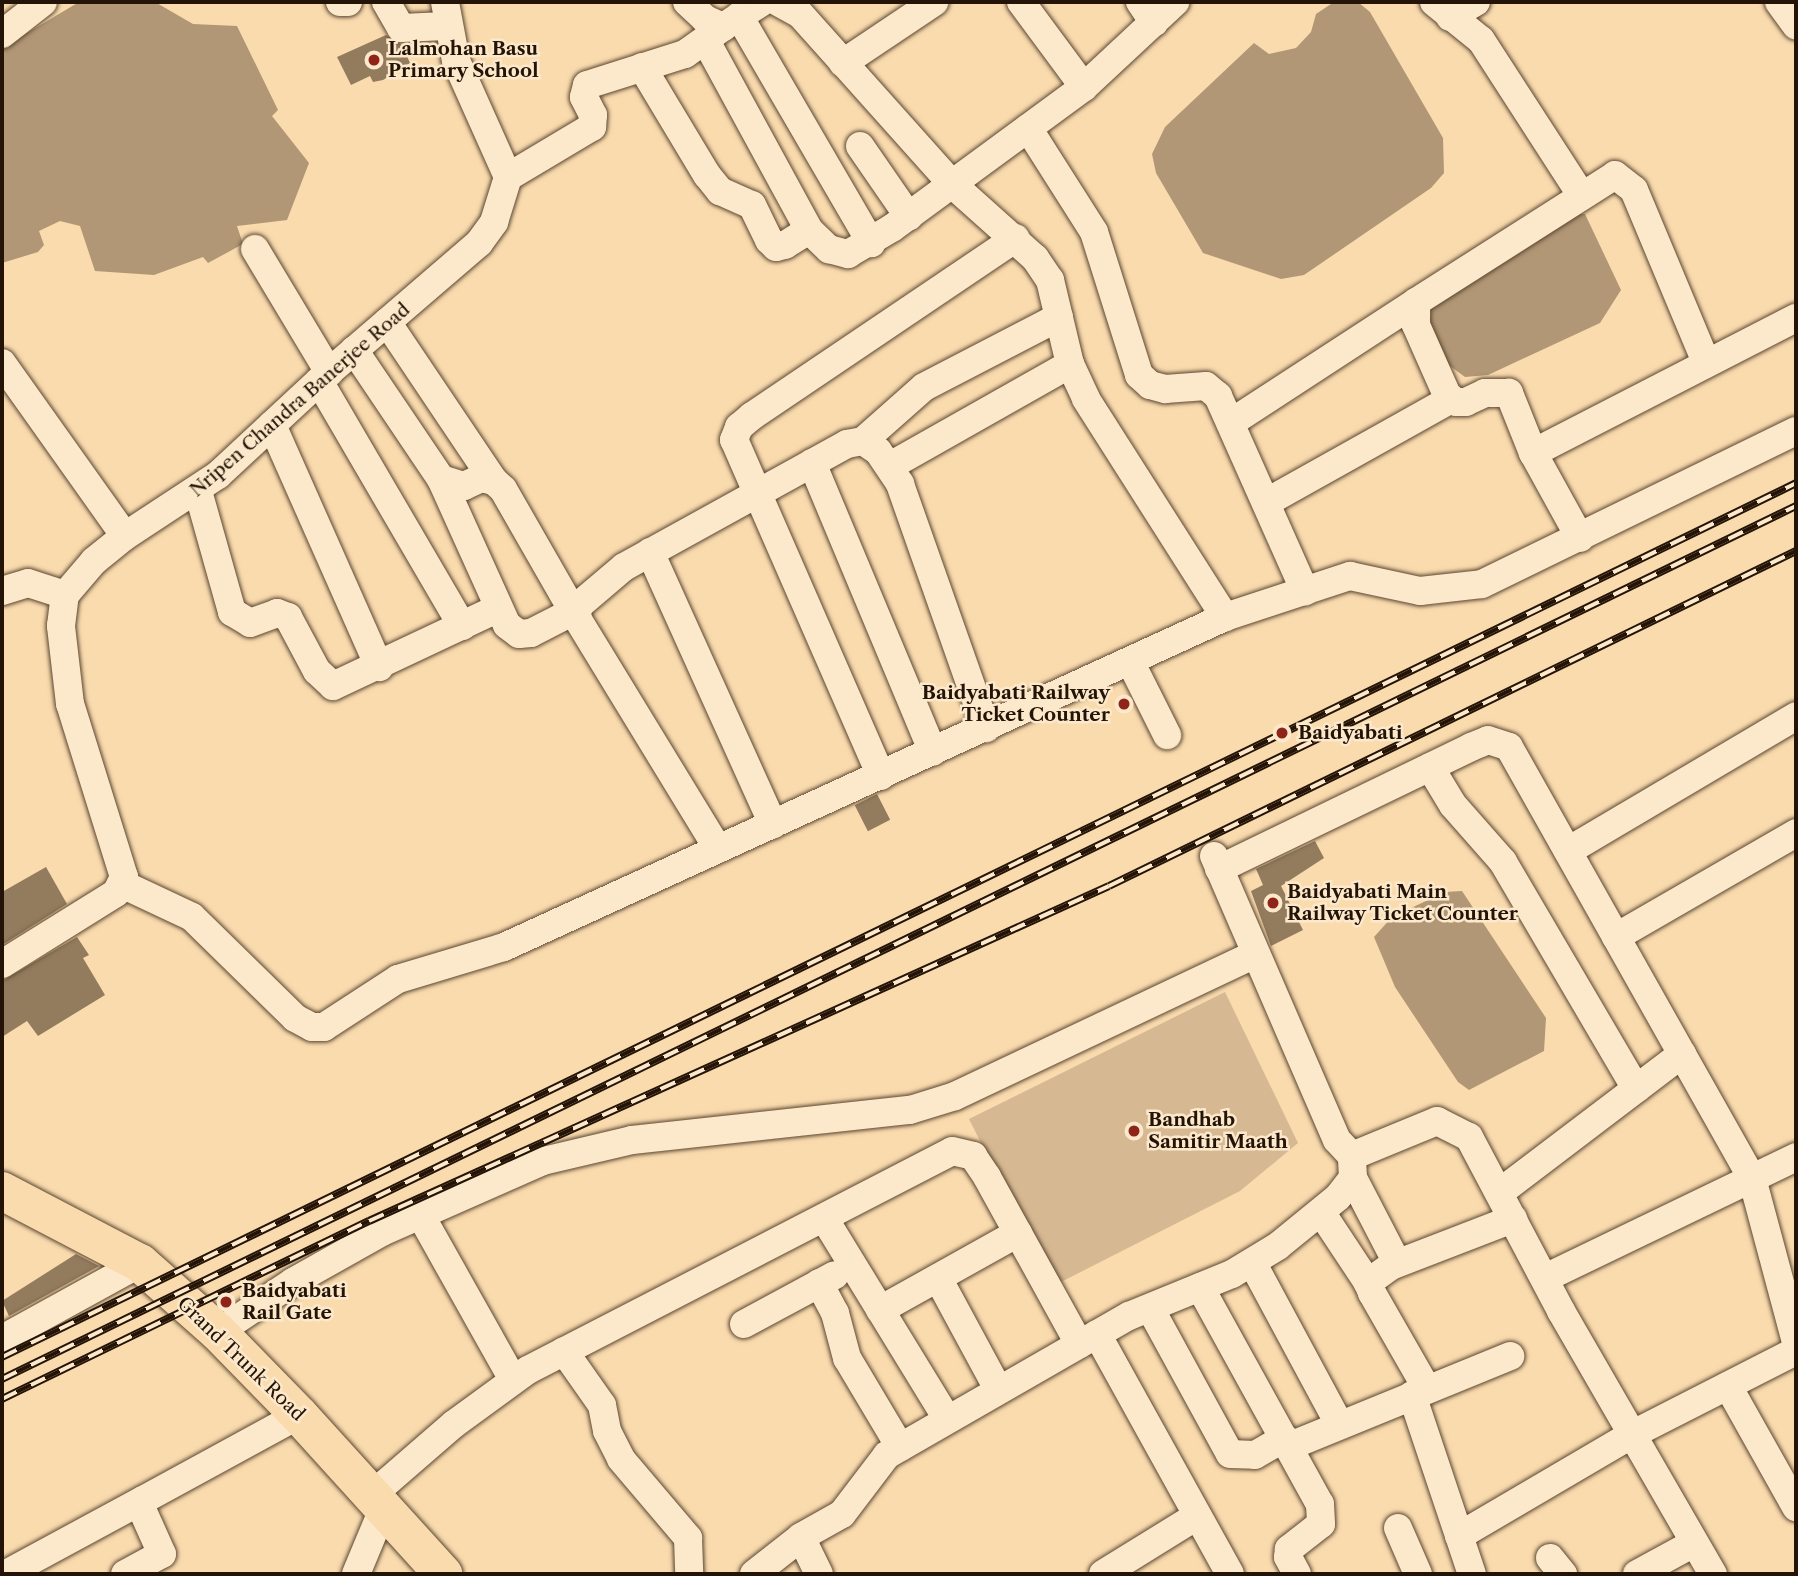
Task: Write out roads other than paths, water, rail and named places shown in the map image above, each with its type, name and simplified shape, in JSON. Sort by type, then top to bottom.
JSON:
[{"type":"main road","name":"Grand Trunk Road","points":[[2,1191],[141,1264],[218,1332],[299,1415],[443,1574]]},
{"type":"street","points":[[2,34],[43,2]]},
{"type":"street","points":[[340,2],[348,2]]},
{"type":"street","points":[[386,2],[401,28],[445,14],[456,61],[508,177],[592,127],[593,115],[584,97],[587,85],[685,54],[733,21]]},
{"type":"street","points":[[687,2],[705,19],[733,21]]},
{"type":"street","points":[[778,2],[800,14],[951,183],[1016,238],[1050,280],[1070,364],[1086,399],[1225,617]]},
{"type":"street","points":[[843,63],[934,2]]},
{"type":"street","points":[[1021,2],[1084,87]]},
{"type":"street","points":[[733,21],[809,230],[829,249],[848,254],[871,243],[909,217],[951,183],[1084,87],[1147,13],[1175,2]]},
{"type":"street","points":[[1442,9],[1476,2]]},
{"type":"street","points":[[1779,2],[1796,25]]},
{"type":"street","points":[[1442,9],[1481,40],[1580,194]]},
{"type":"street","points":[[733,21],[826,165],[871,243]]},
{"type":"street","points":[[642,67],[707,175],[720,191],[752,205],[769,240],[776,247],[809,230]]},
{"type":"street","points":[[826,165],[898,124]]},
{"type":"street","points":[[1028,128],[1094,232],[1139,375],[1150,385],[1165,389],[1206,386],[1218,396],[1232,422],[1305,591]]},
{"type":"street","points":[[860,146],[909,217]]},
{"type":"street","points":[[1232,422],[1580,194],[1615,175],[1634,190],[1706,362]]},
{"type":"street","name":"Nripen Chandra Banerjee Road","points":[[65,595],[94,561],[125,536],[198,491],[324,376],[479,243],[495,222],[508,177]]},
{"type":"street","points":[[881,776],[734,440],[739,426],[1016,238]]},
{"type":"street","points":[[256,250],[462,626]]},
{"type":"street","points":[[1416,302],[1416,325],[1451,399]]},
{"type":"street","points":[[354,350],[441,479],[497,609],[519,634],[531,633],[575,614],[583,597],[650,552],[847,444],[863,442],[924,387],[1059,317]]},
{"type":"street","points":[[1532,453],[1796,318]]},
{"type":"street","points":[[387,322],[494,481],[718,849]]},
{"type":"street","points":[[2,363],[125,536]]},
{"type":"street","points":[[890,467],[1070,364]]},
{"type":"street","points":[[1267,502],[1451,399],[1466,402],[1485,393],[1509,393],[1532,453],[1580,538]]},
{"type":"street","points":[[272,425],[379,667]]},
{"type":"street","points":[[122,884],[192,917],[295,1018],[312,1027],[324,1027],[373,992],[398,979],[504,947],[986,729],[1225,617],[1350,576],[1420,591],[1460,589],[1482,584],[1796,431]]},
{"type":"street","points":[[863,442],[890,467],[986,729]]},
{"type":"street","points":[[812,463],[933,752]]},
{"type":"street","points":[[441,479],[464,486],[481,478],[494,481]]},
{"type":"street","points":[[198,491],[232,612],[238,619],[250,623],[277,613],[288,617],[317,671],[333,686],[379,667],[497,609]]},
{"type":"street","points":[[650,552],[773,825]]},
{"type":"street","points":[[2,591],[28,583],[65,595],[61,626],[70,704],[116,848],[122,884],[116,893],[2,964]]},
{"type":"street","points":[[1130,661],[1167,735]]},
{"type":"street","points":[[1568,851],[1796,716]]},
{"type":"street","points":[[1391,1266],[1391,1246],[1353,1167],[1325,1122],[1216,862],[1488,740],[1509,747],[1752,1178],[1796,1342]]},
{"type":"street","points":[[1430,767],[1453,805],[1503,862],[1636,1089]]},
{"type":"street","points":[[1616,937],[1796,833]]},
{"type":"street","points":[[218,1332],[340,1254],[420,1214],[543,1161],[594,1147],[867,1117],[955,1096],[1255,954]]},
{"type":"street","points":[[1499,1193],[1682,1054]]},
{"type":"street","points":[[754,1574],[801,1537],[842,1514],[875,1467],[901,1447],[1088,1339],[1150,1308],[1252,1264],[1321,1212],[1353,1167],[1437,1121],[1469,1137],[1545,1278],[1713,1574]]},
{"type":"street","points":[[356,1574],[377,1502],[513,1380],[564,1351],[952,1151],[961,1150],[973,1156],[1018,1233],[1088,1339],[1198,1516],[1230,1574]]},
{"type":"street","points":[[1545,1278],[1796,1157]]},
{"type":"street","points":[[1321,1212],[1368,1283],[1419,1392],[1472,1574]]},
{"type":"street","points":[[420,1214],[513,1380]]},
{"type":"street","points":[[824,1218],[947,1419]]},
{"type":"street","points":[[1368,1283],[1391,1266],[1513,1219]]},
{"type":"street","points":[[880,1310],[1018,1233]]},
{"type":"street","points":[[2,1339],[141,1264]]},
{"type":"street","points":[[1252,1264],[1339,1424]]},
{"type":"street","points":[[744,1324],[853,1265]]},
{"type":"street","points":[[938,1278],[998,1389]]},
{"type":"street","points":[[819,1283],[835,1312],[848,1358],[901,1447]]},
{"type":"street","points":[[1200,1287],[1287,1442],[1323,1516],[1315,1530],[1289,1549],[1297,1574]]},
{"type":"street","points":[[1150,1308],[1230,1454],[1255,1455],[1510,1356]]},
{"type":"street","points":[[564,1351],[603,1405],[607,1432],[621,1459],[688,1538],[689,1574]]},
{"type":"street","points":[[1459,1536],[1633,1434],[1796,1352]]},
{"type":"street","points":[[1728,1386],[1796,1507]]},
{"type":"street","points":[[6,1574],[299,1415]]},
{"type":"street","points":[[125,1574],[162,1554],[141,1507],[143,1500]]},
{"type":"street","points":[[1103,1574],[1198,1516]]},
{"type":"street","points":[[1398,1528],[1418,1574]]},
{"type":"street","points":[[801,1537],[818,1574]]},
{"type":"street","points":[[1637,1574],[1694,1543]]},
{"type":"railway","points":[[2,1357],[1796,483]]},
{"type":"railway","points":[[2,1379],[1796,506]]},
{"type":"railway","points":[[2,1399],[369,1221],[1109,886],[1796,551]]},
{"type":"place","name":"Lalmohan Basu Primary School","points":[[374,60]]},
{"type":"place","name":"Baidyabati Railway Ticket Counter","points":[[1124,704]]},
{"type":"place","name":"Baidyabati","points":[[1282,733]]},
{"type":"place","name":"Baidyabati Main Railway Ticket Counter","points":[[1273,903]]},
{"type":"place","name":"Bandhab Samitir Maath","points":[[1134,1131]]},
{"type":"place","name":"Baidyabati Rail Gate","points":[[226,1302]]}]
